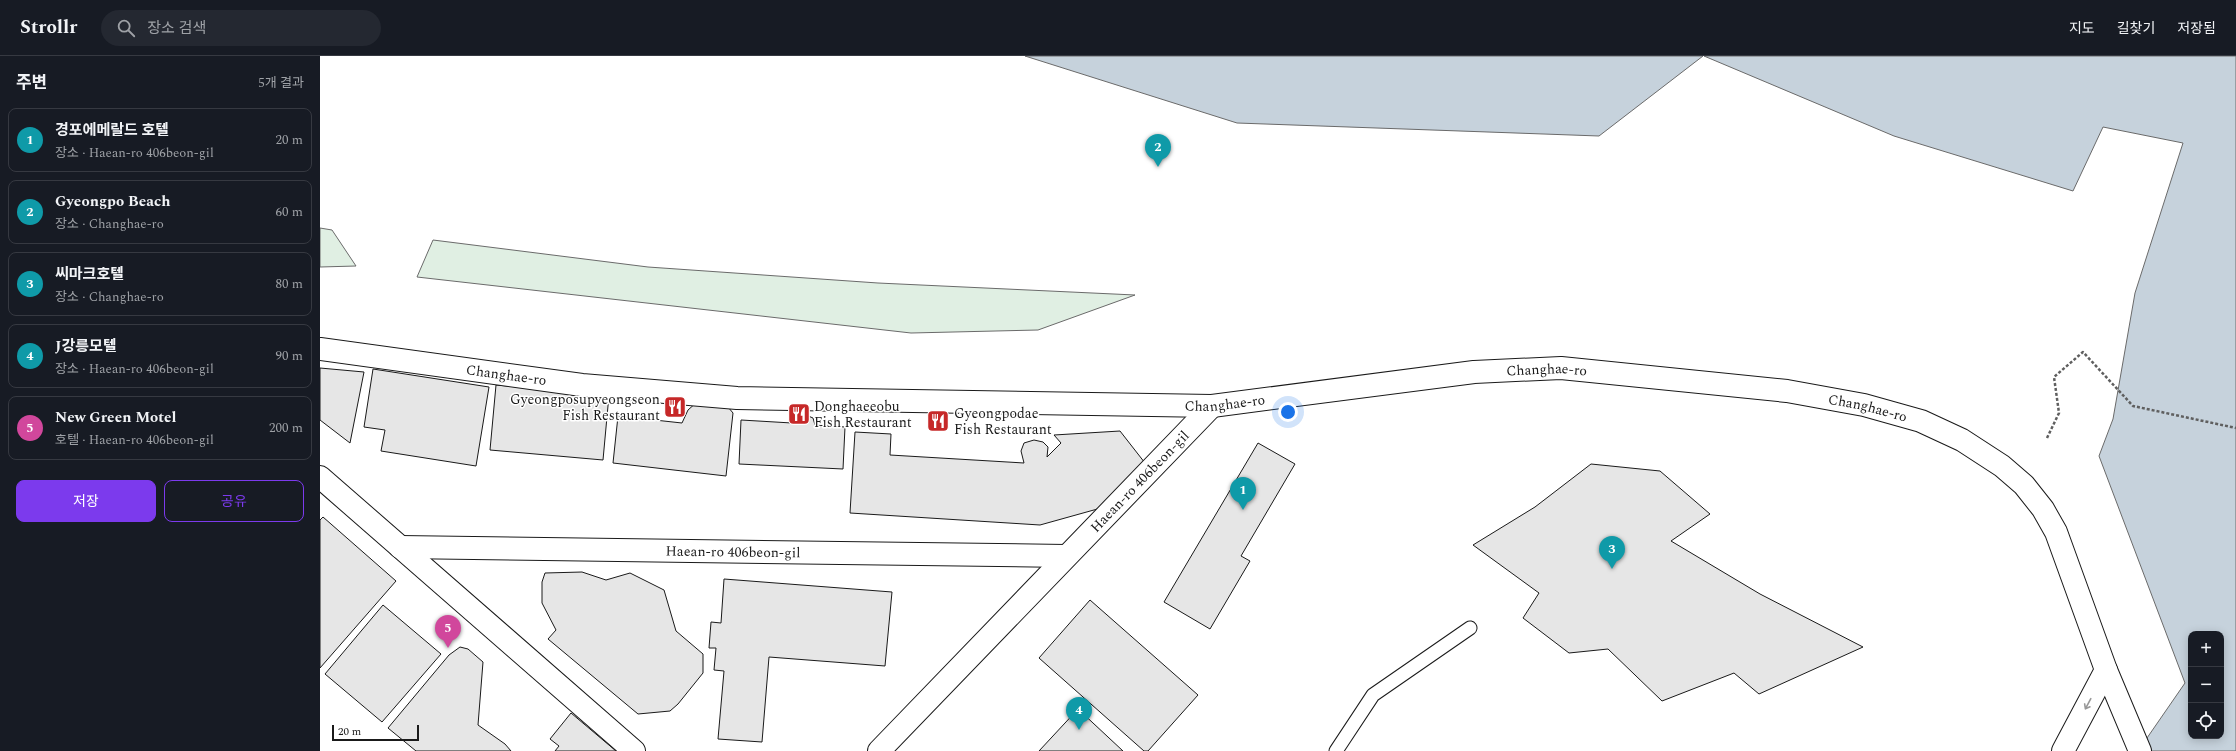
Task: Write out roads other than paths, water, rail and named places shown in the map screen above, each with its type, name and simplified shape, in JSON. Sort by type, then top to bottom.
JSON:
[{"type":"street","name":"Changhae-ro","points":[[320,350],[582,385],[737,398],[1212,406],[1474,372],[1561,368],[1787,391],[1864,405],[1921,421],[1962,440],[2002,466],[2024,485],[2043,509],[2056,532],[2106,670],[2140,751]]},
{"type":"street","name":"Haean-ro 406beon-gil","points":[[879,751],[1212,406]]},
{"type":"street","points":[[320,477],[634,751]]},
{"type":"street","name":"Haean-ro 406beon-gil","points":[[400,547],[1066,556]]},
{"type":"street","points":[[2063,751],[2106,670]]},
{"type":"lane","points":[[1336,751],[1373,695],[1470,628]]},
{"type":"place","name":"Gyeongpo Beach","points":[[1158,167]]},
{"type":"place","name":"Gyeongposupyeongseon Fish Restaurant","points":[[675,407]]},
{"type":"place","name":"Donghaeeobu Fish Restaurant","points":[[799,414]]},
{"type":"place","name":"Gyeongpodae Fish Restaurant","points":[[938,421]]},
{"type":"place","name":"경포에메랄드 호텔","points":[[1243,510]]},
{"type":"place","name":"씨마크호텔","points":[[1612,569]]},
{"type":"place","name":"New Green Motel","points":[[448,648]]},
{"type":"place","name":"J강릉모텔","points":[[1079,730]]}]
